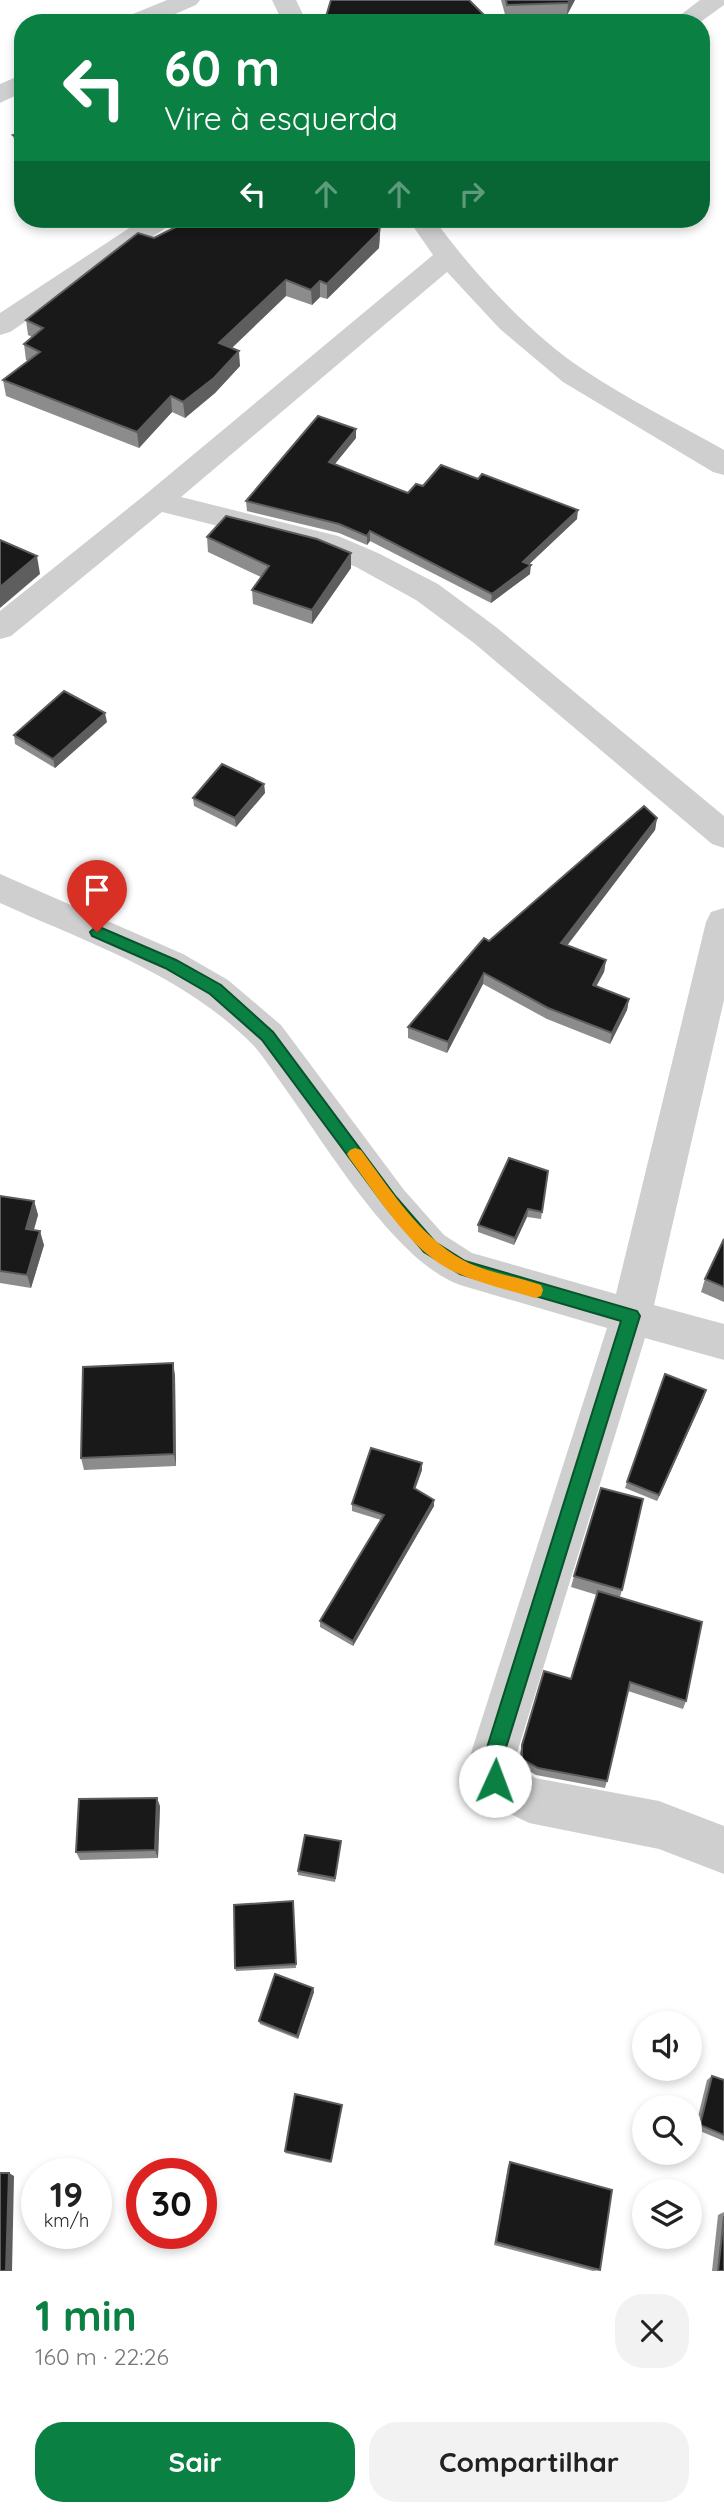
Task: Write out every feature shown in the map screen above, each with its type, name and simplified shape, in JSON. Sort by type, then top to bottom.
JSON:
[{"type":"street","points":[[154,14],[188,0]]},
{"type":"street","points":[[695,14],[716,0]]},
{"type":"street","points":[[0,326],[147,228]]},
{"type":"street","points":[[427,228],[448,257],[510,323],[573,376],[719,460],[724,466]]},
{"type":"street","points":[[0,628],[157,501],[448,257]]},
{"type":"street","points":[[157,501],[327,543],[367,559],[427,592],[485,635],[724,835]]},
{"type":"street","points":[[0,888],[170,964],[215,989],[268,1036],[390,1202],[430,1247],[460,1267],[724,1342]]},
{"type":"street","points":[[724,922],[631,1316],[494,1754],[495,1781],[528,1800],[659,1825],[724,1850]]},
{"type":"building","points":[[331,0],[469,0],[483,14],[327,14]]},
{"type":"building","points":[[506,0],[570,0],[568,3],[507,5]]},
{"type":"building","points":[[174,228],[379,228],[379,232],[327,284],[320,281],[311,290],[286,280],[219,343],[239,351],[214,378],[183,402],[171,396],[137,432],[3,380],[40,352],[24,344],[43,328],[26,320],[138,233],[154,238]]},
{"type":"building","points":[[318,416],[356,429],[329,462],[408,493],[416,484],[423,486],[441,465],[478,479],[482,474],[578,510],[523,562],[531,565],[492,594],[370,531],[367,536],[339,524],[246,501]]},
{"type":"building","points":[[226,516],[317,539],[351,553],[312,610],[252,590],[269,566],[207,537]]},
{"type":"building","points":[[0,540],[37,556],[0,587]]},
{"type":"building","points":[[64,691],[105,713],[53,759],[14,735]]},
{"type":"building","points":[[222,764],[264,784],[235,818],[193,798]]},
{"type":"building","points":[[644,806],[657,818],[561,943],[606,960],[593,985],[629,999],[612,1033],[548,1008],[484,973],[448,1042],[408,1027],[484,938],[489,941]]},
{"type":"building","points":[[509,1158],[548,1171],[542,1212],[528,1209],[515,1238],[478,1225]]},
{"type":"building","points":[[0,1196],[34,1201],[26,1229],[40,1231],[27,1275],[0,1271]]},
{"type":"building","points":[[724,1239],[724,1287],[705,1279]]},
{"type":"building","points":[[173,1363],[174,1454],[81,1458],[83,1367]]},
{"type":"building","points":[[665,1374],[706,1390],[659,1495],[627,1482]]},
{"type":"building","points":[[371,1448],[422,1463],[414,1488],[434,1500],[353,1641],[320,1621],[384,1515],[352,1504]]},
{"type":"building","points":[[601,1488],[643,1499],[622,1590],[574,1576]]},
{"type":"building","points":[[598,1591],[702,1622],[686,1701],[630,1682],[607,1781],[538,1768],[522,1759],[522,1745],[544,1671],[571,1679]]},
{"type":"building","points":[[157,1798],[155,1850],[76,1852],[79,1799]]},
{"type":"building","points":[[305,1835],[341,1841],[335,1878],[298,1871]]},
{"type":"building","points":[[293,1901],[296,1964],[235,1968],[234,1905]]},
{"type":"building","points":[[275,1974],[313,1988],[297,2036],[259,2021]]},
{"type":"building","points":[[712,2076],[724,2080],[724,2135],[702,2126]]},
{"type":"building","points":[[295,2094],[342,2105],[331,2161],[285,2151]]},
{"type":"building","points":[[510,2162],[612,2190],[600,2270],[496,2242]]},
{"type":"building","points":[[0,2173],[9,2173],[6,2271],[0,2271]]},
{"type":"building","points":[[724,2216],[724,2271],[718,2271]]},
{"type":"slow traffic","points":[[355,1154],[390,1202],[430,1247],[460,1267],[535,1290]]},
{"type":"route","points":[[97,932],[170,964],[215,989],[268,1036],[390,1202],[430,1247],[460,1267],[631,1316],[494,1754],[495,1781]]}]
